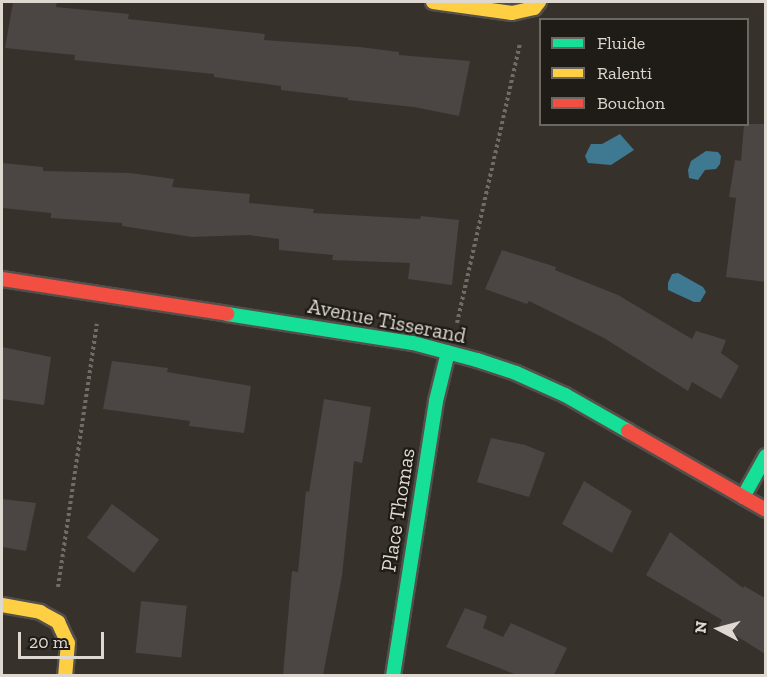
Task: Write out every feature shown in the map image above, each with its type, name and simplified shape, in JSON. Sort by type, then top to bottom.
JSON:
[{"type":"street","points":[[433,2],[512,13],[534,8],[539,2]]},
{"type":"street","name":"Avenue Tisserand","points":[[2,279],[391,339],[448,352],[539,382],[616,423],[765,510]]},
{"type":"street","name":"Place Thomas","points":[[393,675],[436,401],[448,352]]},
{"type":"street","points":[[743,496],[765,456]]},
{"type":"street","points":[[2,605],[40,612],[58,622],[68,643],[65,675]]},
{"type":"path","points":[[455,332],[521,37]]},
{"type":"path","points":[[57,592],[98,320]]},
{"type":"water","points":[[620,134],[634,150],[611,165],[588,163],[585,156],[591,144],[602,144]]},
{"type":"water","points":[[706,151],[718,152],[721,156],[720,164],[716,169],[705,170],[698,180],[689,178],[688,170],[691,161]]},
{"type":"water","points":[[678,273],[703,287],[706,292],[700,302],[694,302],[668,290],[672,274]]},
{"type":"building","points":[[13,2],[57,2],[56,7],[129,14],[128,19],[265,34],[264,40],[360,47],[399,52],[399,55],[470,61],[459,116],[414,107],[281,90],[281,86],[214,77],[214,74],[74,60],[75,55],[5,48]]},
{"type":"building","points":[[765,124],[765,282],[726,277],[736,198],[729,197],[735,160],[741,161],[744,126]]},
{"type":"building","points":[[2,163],[43,167],[43,171],[130,173],[174,179],[172,187],[250,194],[249,203],[314,209],[313,213],[420,219],[421,216],[459,220],[452,285],[408,279],[410,263],[332,260],[333,255],[279,250],[279,239],[249,235],[192,237],[122,226],[122,223],[51,218],[51,213],[2,208]]},
{"type":"building","points":[[502,250],[556,267],[555,270],[618,295],[692,339],[696,331],[726,340],[721,353],[739,366],[721,399],[692,382],[688,391],[604,338],[529,301],[527,304],[485,289]]},
{"type":"building","points":[[2,347],[51,357],[44,405],[2,399]]},
{"type":"building","points":[[112,361],[168,368],[167,372],[251,386],[244,433],[189,426],[190,421],[103,409]]},
{"type":"building","points":[[324,399],[371,407],[367,434],[362,463],[354,461],[342,576],[323,675],[283,675],[292,571],[298,572],[306,491],[309,492]]},
{"type":"building","points":[[491,438],[525,445],[545,453],[529,497],[477,482]]},
{"type":"building","points":[[584,481],[632,511],[612,553],[562,524]]},
{"type":"building","points":[[2,499],[36,503],[26,551],[2,547]]},
{"type":"building","points":[[112,504],[159,540],[134,573],[87,538]]},
{"type":"building","points":[[670,532],[743,588],[744,586],[765,598],[765,654],[719,625],[722,620],[646,575]]},
{"type":"building","points":[[141,601],[187,606],[181,658],[136,653]]},
{"type":"building","points":[[465,608],[487,616],[483,628],[503,637],[511,623],[567,648],[554,675],[517,675],[446,647]]},
{"type":"traffic: fast","points":[[227,314],[413,343],[477,360],[516,373],[565,395],[628,431]]},
{"type":"traffic: fast","points":[[393,676],[436,401],[448,352]]},
{"type":"traffic: fast","points":[[743,497],[766,456]]},
{"type":"traffic: slow","points":[[433,2],[512,13],[534,8],[539,2]]},
{"type":"traffic: slow","points":[[2,605],[40,612],[58,622],[68,643],[65,676]]},
{"type":"traffic: jam","points":[[2,279],[227,314]]},
{"type":"traffic: jam","points":[[628,431],[766,510]]}]
